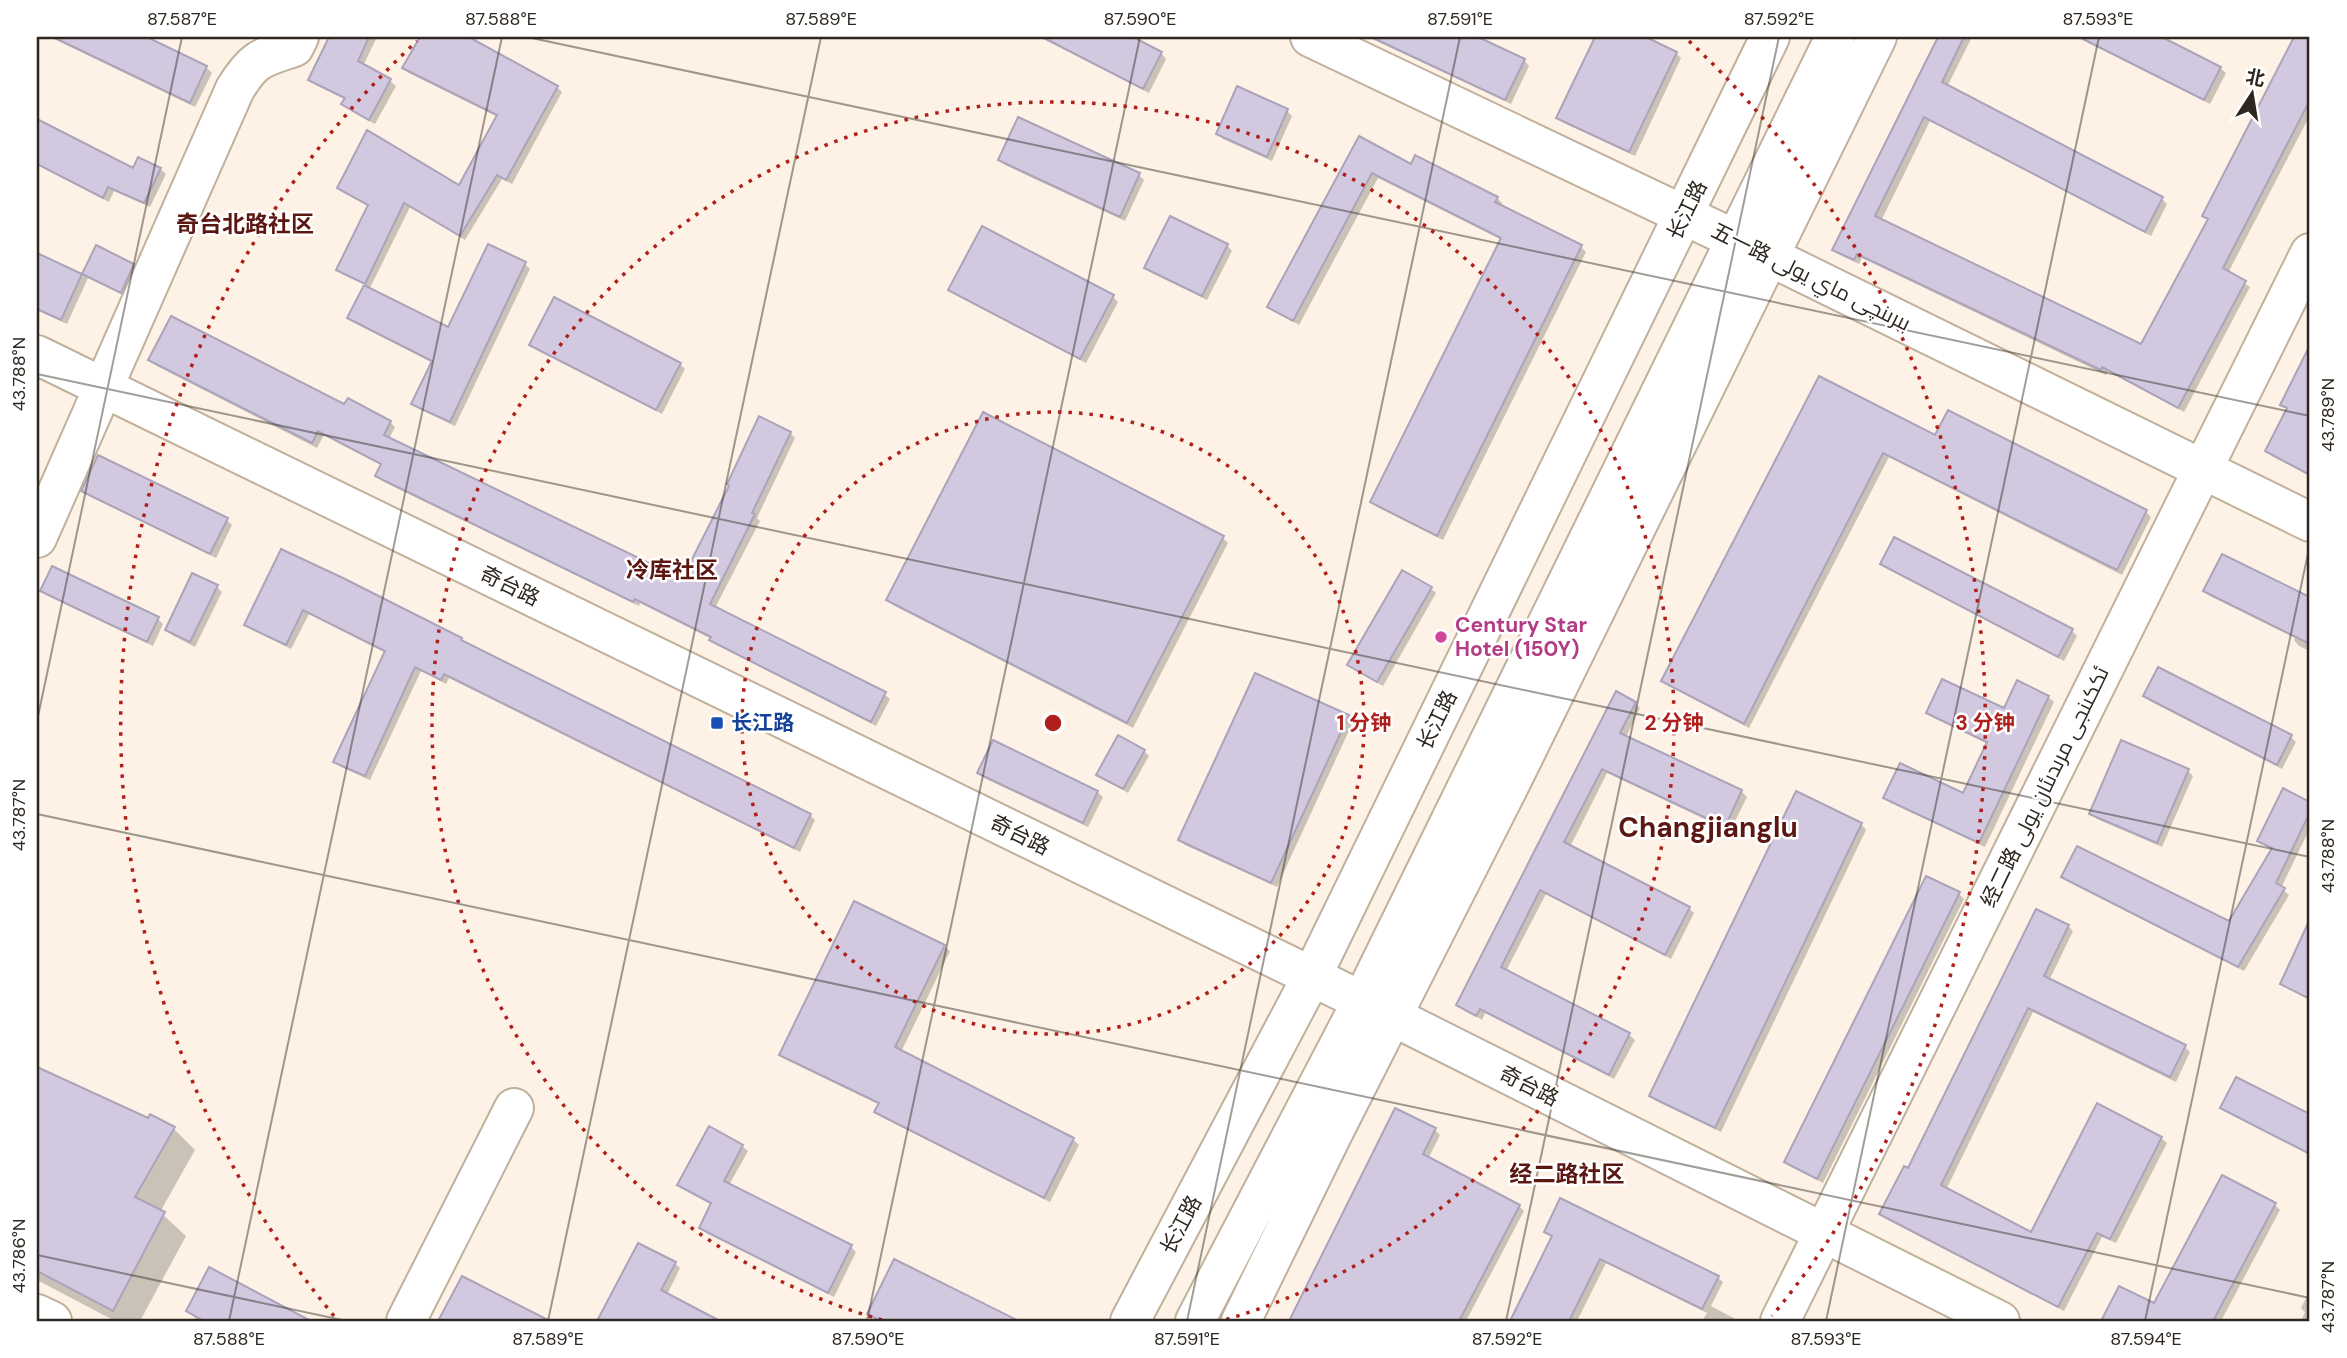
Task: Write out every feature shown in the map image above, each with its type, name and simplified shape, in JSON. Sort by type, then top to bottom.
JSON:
[{"type":"street","points":[[37,537],[235,89],[246,72],[248,45],[294,47],[299,37]]},
{"type":"street","name":"五一路 بىرىنچى ماي يولى","points":[[1310,37],[1734,239],[2310,522]]},
{"type":"street","name":"长江路","points":[[1130,1321],[1311,978],[1770,37]]},
{"type":"street","points":[[1241,1321],[1377,1009],[1734,239],[1835,37]]},
{"type":"street","points":[[1195,1321],[1512,780],[1877,37]]},
{"type":"street","name":"经二路 ئككىنجى مرىدىئان يولى","points":[[1780,1321],[2310,253]]},
{"type":"street","name":"奇台路","points":[[37,355],[1377,1009],[2000,1321]]},
{"type":"street","points":[[406,1321],[514,1108]]},
{"type":"street","points":[[37,1314],[52,1321]]},
{"type":"building","points":[[53,37],[147,37],[207,66],[190,103]]},
{"type":"building","points":[[329,37],[369,37],[358,61],[391,79],[369,120],[341,104],[345,98],[308,80]]},
{"type":"building","points":[[420,37],[469,37],[558,86],[506,180],[497,175],[460,236],[404,203],[365,284],[336,270],[368,205],[337,188],[367,130],[459,185],[497,115],[402,68]]},
{"type":"building","points":[[1042,37],[1133,37],[1162,52],[1143,89]]},
{"type":"building","points":[[1371,37],[1478,37],[1525,59],[1505,100]]},
{"type":"building","points":[[1595,37],[1646,37],[1677,52],[1629,152],[1556,118]]},
{"type":"building","points":[[1938,37],[1964,37],[1942,82],[2163,197],[2145,232],[1924,117],[1875,216],[2141,344],[2208,219],[2202,216],[2294,37],[2310,37],[2310,100],[2223,268],[2246,281],[2178,408],[2102,367],[2101,370],[1857,254],[1854,260],[1832,250]]},
{"type":"building","points":[[2079,37],[2162,37],[2221,67],[2204,100]]},
{"type":"building","points":[[1237,86],[1288,109],[1267,157],[1216,134]]},
{"type":"building","points":[[1018,117],[1140,173],[1120,217],[998,160]]},
{"type":"building","points":[[37,119],[133,168],[138,157],[161,168],[144,203],[108,187],[103,198],[37,164]]},
{"type":"building","points":[[1359,136],[1411,164],[1415,155],[1498,197],[1495,202],[1582,245],[1437,536],[1370,502],[1501,238],[1372,173],[1293,321],[1267,307]]},
{"type":"building","points":[[1170,216],[1228,244],[1202,296],[1144,268]]},
{"type":"building","points":[[982,226],[1114,295],[1080,359],[948,290]]},
{"type":"building","points":[[488,244],[526,262],[450,422],[411,404],[432,361],[347,318],[364,285],[448,327]]},
{"type":"building","points":[[96,245],[134,264],[121,293],[82,274]]},
{"type":"building","points":[[37,253],[82,274],[61,320],[37,309]]},
{"type":"building","points":[[554,297],[681,363],[656,410],[529,345]]},
{"type":"building","points":[[171,316],[344,404],[348,398],[391,421],[384,435],[682,579],[729,486],[727,484],[759,416],[791,432],[752,513],[755,514],[710,604],[886,692],[871,722],[709,640],[711,637],[635,599],[633,602],[375,476],[381,464],[318,431],[312,443],[148,360]]},
{"type":"building","points":[[2310,345],[2310,475],[2265,451],[2287,408],[2280,405]]},
{"type":"building","points":[[1819,376],[1935,435],[1948,410],[2147,510],[2117,570],[1883,453],[1744,724],[1661,681]]},
{"type":"building","points":[[983,412],[1224,536],[1127,723],[886,600]]},
{"type":"building","points":[[98,455],[228,518],[210,554],[81,491]]},
{"type":"building","points":[[1894,537],[2073,629],[2058,657],[1880,564]]},
{"type":"building","points":[[281,549],[811,814],[794,848],[444,674],[441,680],[415,667],[365,776],[333,762],[385,651],[303,610],[286,645],[244,625]]},
{"type":"building","points":[[2222,554],[2310,597],[2310,644],[2203,591]]},
{"type":"building","points":[[52,566],[159,617],[147,642],[40,591]]},
{"type":"building","points":[[1402,570],[1432,587],[1377,682],[1347,665]]},
{"type":"building","points":[[192,573],[218,585],[190,642],[165,630]]},
{"type":"building","points":[[2158,667],[2292,735],[2277,765],[2143,696]]},
{"type":"building","points":[[1255,673],[1349,715],[1271,883],[1178,840]]},
{"type":"building","points":[[1942,679],[2004,708],[2017,680],[2049,696],[1979,843],[1883,798],[1900,763],[1963,793],[1987,742],[1926,713]]},
{"type":"building","points":[[1616,691],[1636,702],[1620,733],[1742,790],[1725,827],[1602,769],[1564,842],[1690,907],[1665,955],[1540,890],[1501,967],[1630,1033],[1609,1075],[1480,1009],[1476,1016],[1456,1005]]},
{"type":"building","points":[[1118,735],[1145,750],[1123,789],[1096,775]]},
{"type":"building","points":[[993,740],[1098,791],[1083,823],[977,773]]},
{"type":"building","points":[[2121,740],[2189,769],[2157,843],[2089,814]]},
{"type":"building","points":[[2283,788],[2310,802],[2310,812],[2276,883],[2285,888],[2238,967],[2061,877],[2077,846],[2229,921],[2272,848],[2257,841]]},
{"type":"building","points":[[1796,791],[1862,823],[1715,1128],[1649,1096]]},
{"type":"building","points":[[1926,876],[1960,892],[1817,1179],[1784,1162]]},
{"type":"building","points":[[854,901],[945,945],[895,1047],[1074,1138],[1044,1198],[874,1112],[879,1103],[779,1055]]},
{"type":"building","points":[[2036,909],[2069,925],[2044,976],[2186,1045],[2170,1077],[2028,1008],[1941,1185],[2031,1232],[2097,1103],[2162,1137],[2110,1239],[2097,1233],[2058,1307],[1879,1214],[1904,1166],[1908,1168]]},
{"type":"building","points":[[2310,919],[2310,999],[2280,984]]},
{"type":"building","points":[[37,1067],[148,1118],[150,1114],[175,1127],[135,1197],[165,1212],[113,1311],[37,1271]]},
{"type":"building","points":[[2236,1077],[2310,1114],[2310,1154],[2220,1108]]},
{"type":"building","points":[[1395,1108],[1436,1128],[1423,1154],[1520,1205],[1459,1321],[1289,1321]]},
{"type":"building","points":[[709,1126],[743,1145],[724,1181],[852,1245],[828,1293],[699,1228],[711,1203],[677,1185]]},
{"type":"building","points":[[2222,1175],[2276,1203],[2213,1321],[2101,1321],[2119,1286],[2154,1303]]},
{"type":"building","points":[[1560,1198],[1719,1276],[1702,1309],[1600,1259],[1569,1321],[1510,1321],[1552,1236],[1544,1232]]},
{"type":"building","points":[[638,1243],[676,1262],[661,1290],[720,1321],[597,1321]]},
{"type":"building","points":[[894,1259],[1019,1321],[881,1321],[867,1314]]},
{"type":"building","points":[[209,1267],[311,1321],[204,1321],[186,1311]]},
{"type":"building","points":[[462,1276],[550,1321],[438,1321]]},
{"type":"place","name":"Century Star Hotel (150Y)","points":[[1441,637]]},
{"type":"place","name":"长江路","points":[[717,723]]},
{"type":"district","name":"奇台北路社区","points":[[245,224]]},
{"type":"district","name":"冷库社区","points":[[672,570]]},
{"type":"district","name":"Changjianglu","points":[[1708,827]]},
{"type":"district","name":"经二路社区","points":[[1567,1174]]}]
